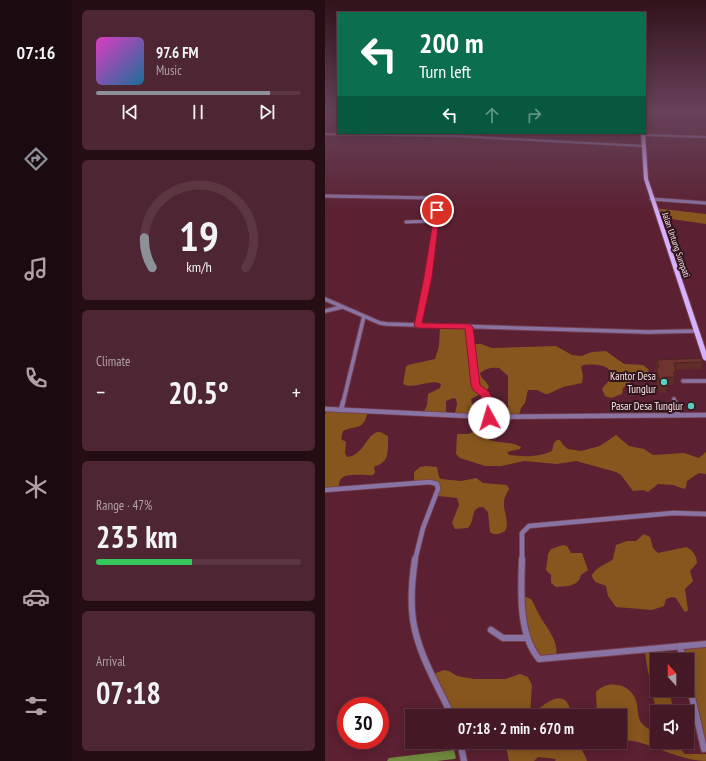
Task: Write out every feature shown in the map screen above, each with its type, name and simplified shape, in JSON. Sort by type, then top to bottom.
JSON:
[{"type":"main road","name":"Jalan Untung Suropati","points":[[643,146],[646,179],[651,199],[706,359]]},
{"type":"street","points":[[634,146],[643,146]]},
{"type":"street","points":[[325,196],[439,200],[428,277],[418,326]]},
{"type":"street","points":[[651,199],[706,203]]},
{"type":"street","points":[[406,222],[435,221]]},
{"type":"street","points":[[325,300],[387,324],[648,332],[697,331]]},
{"type":"street","points":[[325,311],[342,307]]},
{"type":"street","points":[[341,410],[364,316]]},
{"type":"street","points":[[469,327],[476,385],[487,398],[489,418]]},
{"type":"street","points":[[683,382],[706,381]]},
{"type":"street","points":[[674,399],[678,415]]},
{"type":"street","points":[[325,415],[326,409],[489,418],[706,415]]},
{"type":"street","points":[[325,490],[430,482],[437,484],[438,489],[419,542],[413,584],[413,614],[414,628],[449,709]]},
{"type":"street","points":[[706,514],[657,514],[529,526],[522,533],[523,609],[527,638],[535,656],[539,659],[706,644]]},
{"type":"street","points":[[491,630],[498,637],[502,638],[527,638]]},
{"type":"street","points":[[680,646],[682,653]]},
{"type":"street","points":[[692,697],[705,749]]},
{"type":"street","points":[[461,749],[464,761]]},
{"type":"shaded area","points":[[654,208],[706,214],[706,224],[658,217]]},
{"type":"shaded area","points":[[440,326],[469,327],[473,344],[481,344],[492,348],[556,346],[572,355],[581,356],[592,352],[606,351],[624,364],[643,365],[649,371],[635,376],[630,383],[623,388],[622,394],[611,398],[605,396],[602,389],[610,379],[611,374],[609,370],[606,367],[597,365],[583,365],[581,367],[583,376],[582,383],[563,387],[548,394],[537,390],[528,390],[525,403],[521,408],[519,415],[508,417],[508,376],[499,368],[489,368],[480,373],[489,387],[486,391],[471,399],[474,411],[473,417],[455,413],[457,404],[456,399],[453,398],[446,401],[446,416],[423,414],[427,405],[428,394],[440,388],[441,384],[433,382],[413,386],[403,384],[406,367],[408,365],[435,359],[439,346]]},
{"type":"shaded area","points":[[327,409],[368,411],[362,425],[343,431],[341,439],[346,442],[345,453],[347,457],[353,456],[357,453],[375,433],[380,432],[388,436],[388,446],[385,460],[381,464],[374,467],[375,473],[373,475],[347,476],[340,480],[338,489],[325,490],[325,415]]},
{"type":"shaded area","points":[[479,428],[490,440],[514,444],[521,447],[520,449],[507,452],[509,455],[515,456],[532,456],[547,453],[552,451],[554,443],[557,440],[560,440],[568,449],[581,451],[600,446],[616,435],[629,446],[644,449],[653,455],[684,453],[699,458],[706,452],[706,474],[699,473],[687,481],[684,489],[673,485],[658,484],[648,492],[643,490],[633,491],[621,475],[616,472],[576,461],[557,464],[524,461],[501,466],[485,466],[460,458],[456,454],[457,434],[469,434]]},
{"type":"shaded area","points":[[420,467],[437,467],[439,477],[441,479],[461,481],[476,478],[483,483],[507,485],[509,489],[504,502],[507,520],[505,531],[497,534],[490,532],[488,512],[483,507],[476,509],[472,522],[468,528],[455,529],[452,523],[459,505],[457,498],[435,495],[437,484],[414,483],[414,472]]},
{"type":"shaded area","points":[[644,534],[650,537],[653,548],[658,553],[686,547],[695,555],[697,563],[690,571],[693,581],[685,589],[688,610],[686,612],[676,598],[672,597],[666,599],[664,606],[652,610],[616,607],[608,596],[606,586],[597,583],[594,580],[592,575],[594,572],[613,559],[616,545],[627,541],[636,541]]},
{"type":"shaded area","points":[[563,545],[567,546],[571,553],[582,553],[588,570],[581,575],[580,579],[575,584],[556,587],[551,583],[551,575],[546,570],[548,554],[551,549]]},
{"type":"shaded area","points":[[523,596],[531,599],[553,637],[556,648],[555,658],[539,659],[527,638]]},
{"type":"shaded area","points":[[706,644],[706,742],[702,738],[692,697],[694,697],[694,653],[682,653],[680,646]]},
{"type":"shaded area","points":[[652,648],[656,653],[650,653],[650,682],[645,649]]},
{"type":"shaded area","points":[[444,670],[457,676],[474,679],[505,679],[520,674],[528,677],[532,685],[530,709],[449,709],[433,674]]},
{"type":"shaded area","points":[[610,685],[621,686],[630,691],[634,696],[639,718],[644,726],[650,729],[650,746],[627,741],[627,709],[597,709],[596,692],[600,688]]},
{"type":"shaded area","points":[[653,697],[671,697],[672,705],[654,705]]},
{"type":"shaded area","points":[[560,698],[568,704],[570,708],[539,709],[554,699]]},
{"type":"shaded area","points":[[506,749],[581,749],[587,761],[555,761],[556,759],[538,757],[534,761],[509,761]]},
{"type":"shaded area","points":[[659,749],[681,749],[685,754],[706,754],[706,761],[688,759]]},
{"type":"shaded area","points":[[454,750],[456,758],[454,759],[437,761],[387,761],[389,758]]},
{"type":"building","points":[[701,358],[703,362],[674,363],[676,372],[673,372],[675,377],[665,377],[667,386],[661,386],[656,367],[659,367],[657,360]]},
{"type":"place","name":"Kantor Desa Tunglur","points":[[664,382]]},
{"type":"place","name":"Pasar Desa Tunglur","points":[[691,406]]},
{"type":"route","points":[[437,210],[428,277],[418,326],[469,327],[472,362],[476,385],[487,398],[489,418]]}]
